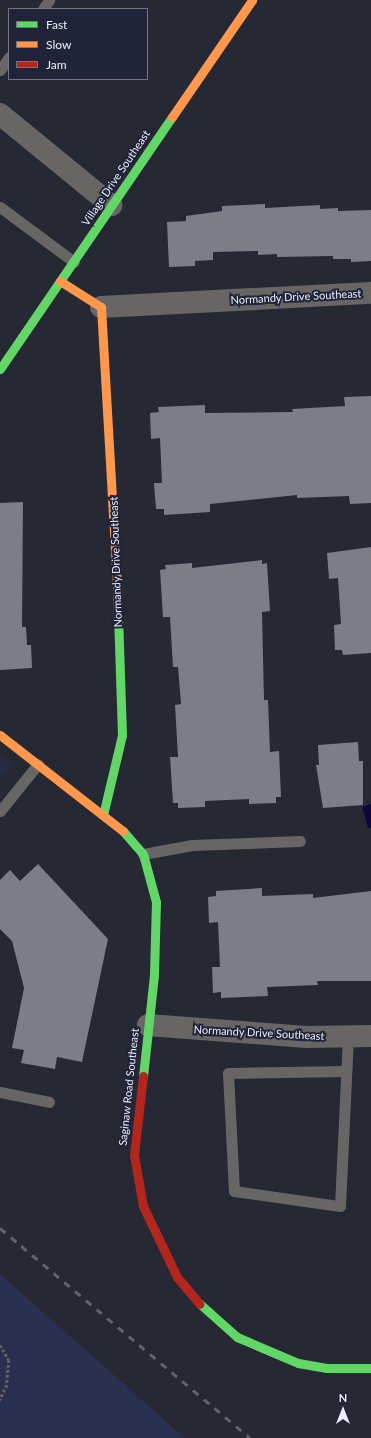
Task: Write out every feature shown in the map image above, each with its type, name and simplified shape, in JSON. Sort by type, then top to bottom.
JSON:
[{"type":"street","name":"Village Drive Southeast","points":[[0,369],[252,0]]},
{"type":"street","points":[[0,114],[111,205]]},
{"type":"street","points":[[60,282],[102,307]]},
{"type":"street","name":"Normandy Drive Southeast","points":[[103,815],[122,735],[115,530],[102,307],[371,294]]},
{"type":"street","points":[[0,735],[103,815],[143,854]]},
{"type":"street","name":"Saginaw Road Southeast","points":[[143,854],[156,902],[154,975],[134,1155],[136,1180],[158,1244],[176,1277],[191,1296],[238,1337],[298,1362],[327,1368],[371,1368]]},
{"type":"street","name":"Normandy Drive Southeast","points":[[148,1026],[307,1038],[371,1036]]},
{"type":"lane","points":[[0,70],[8,58]]},
{"type":"lane","points":[[0,207],[74,262]]},
{"type":"lane","points":[[0,809],[38,764]]},
{"type":"lane","points":[[143,854],[192,845],[300,841]]},
{"type":"lane","points":[[346,1071],[228,1073],[234,1191],[340,1206],[348,1036]]},
{"type":"lane","points":[[0,1092],[49,1102]]},
{"type":"path","points":[[0,1345],[9,1360],[7,1385],[0,1400]]},
{"type":"shaded area","points":[[0,755],[12,765],[0,778]]},
{"type":"shaded area","points":[[371,804],[371,828],[368,828],[362,807]]},
{"type":"shaded area","points":[[0,1274],[185,1438],[0,1438]]},
{"type":"building","points":[[265,204],[265,208],[320,205],[320,209],[338,208],[338,211],[371,210],[371,261],[351,262],[351,259],[333,259],[333,256],[277,257],[277,254],[258,255],[258,251],[213,252],[213,260],[195,261],[195,266],[169,267],[167,222],[186,221],[186,216],[222,211],[222,206]]},
{"type":"building","points":[[371,396],[371,503],[350,504],[349,496],[297,498],[297,495],[210,504],[210,512],[164,515],[164,509],[156,509],[154,483],[162,483],[160,438],[151,439],[150,413],[159,412],[158,407],[205,405],[205,413],[293,412],[292,409],[345,406],[344,397]]},
{"type":"building","points":[[23,502],[22,627],[26,627],[27,645],[31,645],[32,668],[0,670],[0,503]]},
{"type":"building","points":[[371,547],[371,653],[343,655],[342,650],[335,650],[334,625],[341,624],[338,578],[329,579],[327,553]]},
{"type":"building","points":[[262,560],[262,564],[267,563],[270,611],[262,612],[264,700],[268,700],[270,752],[279,751],[281,797],[276,797],[276,803],[249,804],[249,799],[205,801],[205,807],[178,808],[178,803],[173,803],[170,757],[178,757],[175,705],[181,704],[178,667],[173,667],[170,617],[163,617],[160,570],[166,569],[165,565],[192,563],[192,568]]},
{"type":"building","points":[[358,742],[359,761],[363,761],[363,805],[323,808],[316,765],[319,765],[318,745]]},
{"type":"building","points":[[38,864],[108,939],[82,1062],[57,1057],[55,1069],[21,1063],[24,1050],[12,1048],[24,988],[12,941],[0,929],[0,880],[10,870],[20,881]]},
{"type":"building","points":[[262,888],[262,896],[313,894],[313,898],[371,891],[371,981],[317,981],[318,985],[267,987],[268,996],[221,998],[221,992],[213,993],[212,967],[220,967],[218,922],[209,923],[208,897],[216,896],[216,891]]},
{"type":"railway","points":[[0,1228],[250,1438]]},
{"type":"traffic: fast","points":[[0,369],[172,117]]},
{"type":"traffic: fast","points":[[103,815],[122,735],[117,587]]},
{"type":"traffic: fast","points":[[123,831],[143,854],[156,902],[154,975],[143,1076]]},
{"type":"traffic: fast","points":[[200,1304],[237,1337],[298,1363],[327,1368],[371,1368]]},
{"type":"traffic: slow","points":[[172,117],[252,0]]},
{"type":"traffic: slow","points":[[60,281],[101,307],[117,587]]},
{"type":"traffic: slow","points":[[0,735],[123,831]]},
{"type":"traffic: jam","points":[[143,1076],[134,1155],[143,1206],[177,1277],[200,1304]]}]
